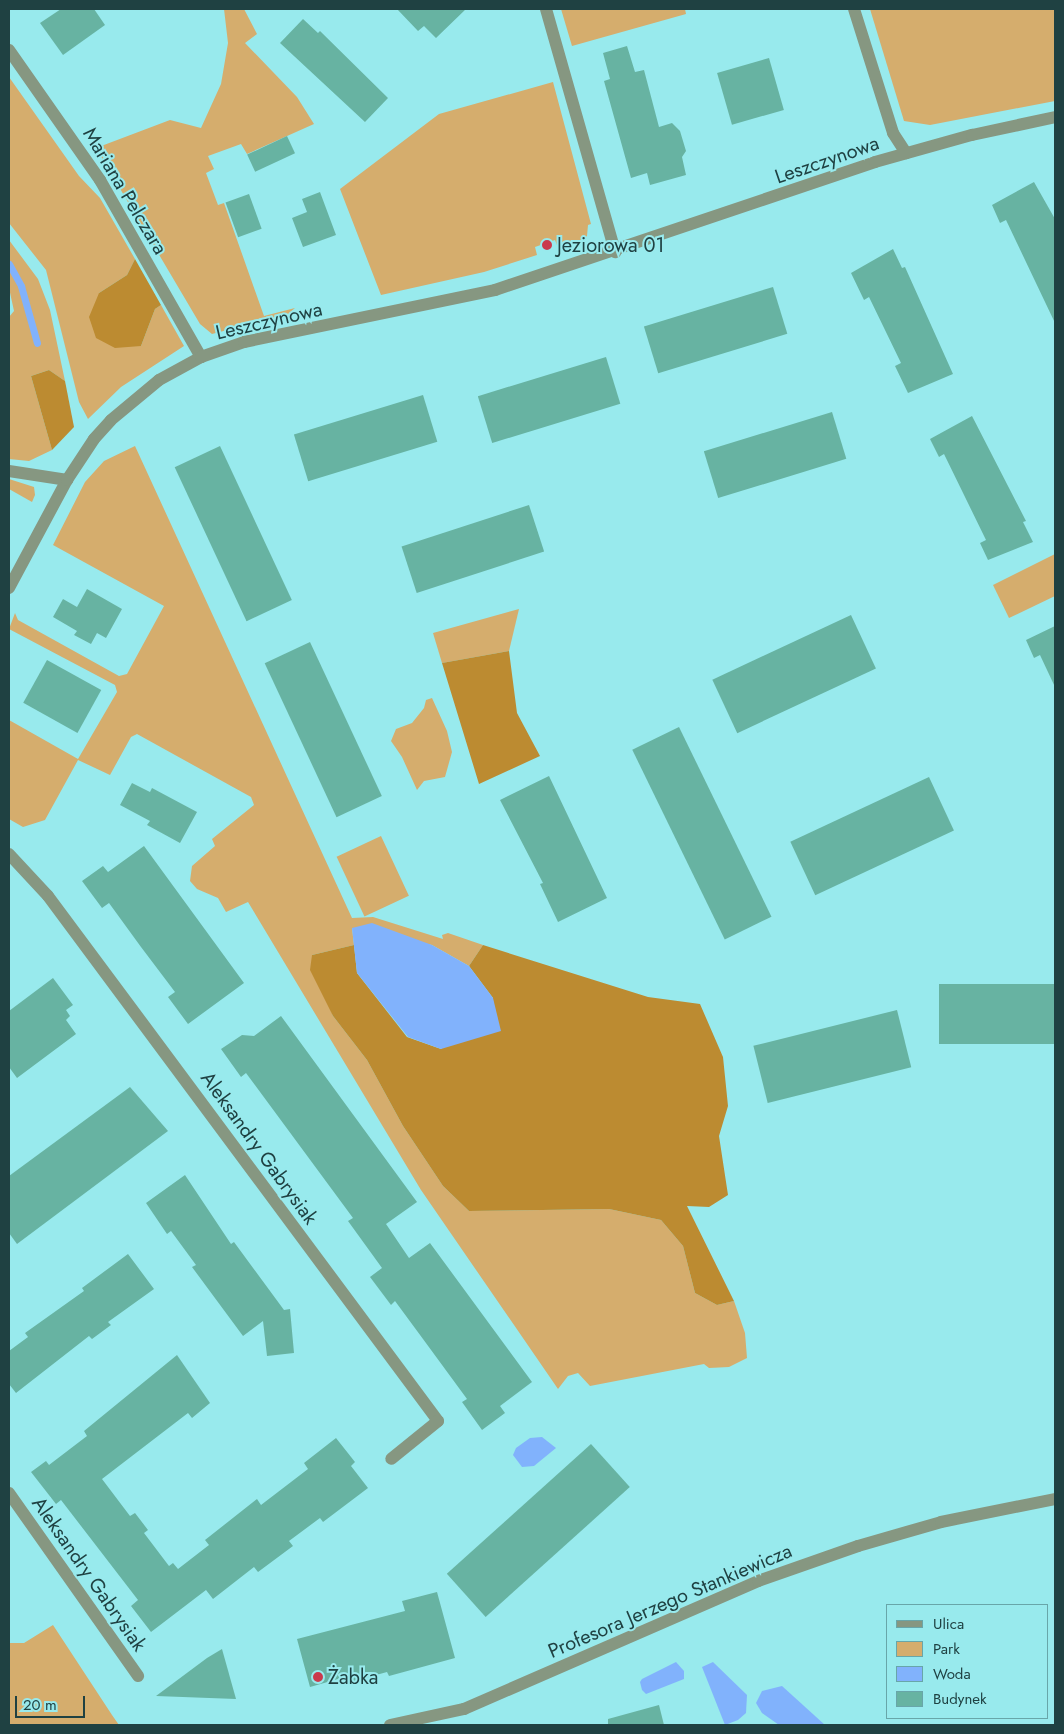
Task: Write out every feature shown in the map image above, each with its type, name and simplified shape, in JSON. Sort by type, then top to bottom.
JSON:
[{"type":"street","points":[[546,9],[615,252]]},
{"type":"street","points":[[854,9],[893,133],[906,153]]},
{"type":"street","name":"Mariana Pelczara","points":[[9,50],[100,180],[201,357]]},
{"type":"street","name":"Leszczynowa","points":[[9,588],[66,480],[111,420],[159,380],[201,357],[244,342],[495,290],[615,252],[906,153],[1055,117]]},
{"type":"street","points":[[9,472],[66,480]]},
{"type":"street","name":"Aleksandry Gabrysiak","points":[[9,854],[48,896],[438,1421],[391,1459]]},
{"type":"street","name":"Aleksandry Gabrysiak","points":[[9,1493],[138,1676]]},
{"type":"street","name":"Profesora Jerzego Stankiewicza","points":[[390,1725],[464,1709],[758,1581],[858,1546],[941,1522],[1055,1498]]},
{"type":"green space","points":[[224,9],[244,9],[257,34],[245,43],[297,97],[314,124],[247,154],[241,144],[208,156],[214,169],[206,173],[218,205],[224,203],[264,316],[295,308],[288,314],[212,334],[200,324],[96,148],[170,120],[201,128],[221,84],[228,43]]},
{"type":"green space","points":[[561,9],[685,9],[686,14],[572,46]]},
{"type":"green space","points":[[870,9],[1055,9],[1055,101],[930,125],[904,121]]},
{"type":"green space","points":[[9,77],[79,176],[100,198],[135,259],[127,275],[99,293],[141,346],[155,309],[161,305],[184,346],[121,387],[88,419],[79,402],[46,270],[9,223]]},
{"type":"green space","points":[[553,82],[591,224],[588,225],[587,236],[580,242],[558,248],[555,240],[535,247],[537,255],[484,272],[381,295],[340,189],[439,114]]},
{"type":"green space","points":[[9,240],[38,279],[50,310],[65,381],[49,370],[31,376],[52,450],[29,461],[9,459],[9,317],[14,311],[9,288]]},
{"type":"green space","points":[[135,446],[352,918],[373,917],[443,939],[442,935],[448,933],[483,945],[469,966],[432,945],[352,928],[354,945],[312,955],[333,1016],[367,1060],[403,1126],[443,1186],[469,1211],[609,1209],[661,1220],[683,1246],[695,1293],[717,1305],[734,1301],[745,1333],[747,1358],[729,1367],[709,1368],[704,1364],[590,1386],[578,1373],[568,1376],[558,1389],[421,1190],[248,902],[226,912],[218,898],[197,889],[190,881],[192,866],[215,846],[212,839],[254,805],[251,797],[137,734],[131,737],[110,775],[78,760],[45,820],[23,827],[9,819],[9,720],[78,759],[117,692],[115,685],[9,629],[15,613],[18,620],[119,676],[127,674],[164,606],[53,545],[85,482],[104,461]]},
{"type":"green space","points":[[9,479],[34,487],[35,495],[32,502],[9,489]]},
{"type":"green space","points":[[1055,554],[1055,596],[1009,618],[993,585]]},
{"type":"green space","points":[[519,609],[509,651],[442,663],[433,633]]},
{"type":"green space","points":[[432,698],[447,731],[452,752],[445,777],[424,781],[417,790],[402,757],[391,741],[396,729],[412,723],[424,708],[426,700]]},
{"type":"green space","points":[[381,836],[409,896],[364,917],[337,857]]},
{"type":"green space","points":[[53,1625],[119,1725],[9,1725],[9,1643],[24,1643]]},
{"type":"shaded area","points":[[135,259],[161,305],[155,309],[141,346],[115,348],[96,338],[89,317],[99,293],[127,275]]},
{"type":"shaded area","points":[[49,370],[65,381],[74,427],[52,450],[31,376]]},
{"type":"shaded area","points":[[509,651],[517,713],[540,756],[479,784],[442,663]]},
{"type":"shaded area","points":[[354,945],[357,973],[407,1037],[441,1049],[493,998],[469,966],[483,945],[648,997],[700,1004],[723,1057],[728,1106],[719,1136],[728,1195],[709,1207],[687,1206],[734,1301],[717,1305],[695,1293],[683,1246],[661,1220],[609,1209],[469,1211],[443,1186],[403,1126],[367,1060],[333,1016],[310,970],[312,955]]},
{"type":"water","points":[[372,923],[432,945],[469,966],[493,998],[501,1031],[441,1049],[408,1037],[357,973],[352,928]]},
{"type":"water","points":[[542,1437],[556,1448],[534,1466],[522,1467],[513,1455],[516,1448],[530,1438]]},
{"type":"water","points":[[676,1662],[684,1671],[684,1679],[646,1694],[642,1690],[640,1682],[642,1679]]},
{"type":"water","points":[[713,1662],[747,1695],[746,1713],[738,1720],[725,1725],[702,1667]]},
{"type":"water","points":[[782,1686],[825,1725],[779,1725],[762,1713],[756,1703],[762,1691]]},
{"type":"building","points":[[61,9],[94,9],[105,25],[63,55],[40,23]]},
{"type":"building","points":[[397,9],[466,9],[436,38],[424,26],[418,31]]},
{"type":"building","points":[[303,19],[318,33],[320,31],[388,98],[365,122],[280,43]]},
{"type":"building","points":[[627,46],[635,72],[644,70],[659,127],[672,123],[680,131],[686,151],[682,157],[686,175],[650,185],[647,173],[631,178],[604,81],[610,79],[603,53]]},
{"type":"building","points":[[769,58],[784,110],[732,125],[717,73]]},
{"type":"building","points":[[287,136],[295,153],[255,172],[247,155]]},
{"type":"building","points":[[1034,182],[1055,219],[1055,323],[1006,220],[1000,223],[992,205]]},
{"type":"building","points":[[320,192],[336,235],[303,247],[292,218],[307,212],[302,199]]},
{"type":"building","points":[[249,194],[262,229],[238,237],[226,203]]},
{"type":"building","points":[[893,249],[902,268],[905,267],[953,374],[908,393],[895,366],[901,363],[869,297],[864,300],[851,273]]},
{"type":"building","points":[[773,287],[787,334],[658,373],[644,326]]},
{"type":"building","points":[[606,357],[620,404],[492,443],[478,396]]},
{"type":"building","points":[[423,395],[437,442],[308,481],[294,434]]},
{"type":"building","points":[[832,412],[846,459],[718,498],[704,451]]},
{"type":"building","points":[[972,416],[1026,521],[1023,522],[1033,542],[988,560],[980,543],[986,540],[944,454],[939,457],[930,439]]},
{"type":"building","points":[[220,446],[292,600],[247,621],[175,467]]},
{"type":"building","points":[[529,505],[544,552],[417,593],[402,546]]},
{"type":"building","points":[[87,589],[122,609],[106,638],[97,633],[91,644],[74,635],[77,631],[53,617],[63,599],[77,607]]},
{"type":"building","points":[[851,615],[876,668],[737,733],[712,680]]},
{"type":"building","points":[[1055,626],[1055,687],[1040,655],[1034,658],[1026,640]]},
{"type":"building","points":[[310,642],[382,796],[337,817],[265,663]]},
{"type":"building","points":[[47,660],[101,690],[77,733],[23,703]]},
{"type":"building","points":[[679,727],[771,917],[725,939],[632,750]]},
{"type":"building","points":[[549,776],[607,898],[558,922],[540,884],[543,883],[500,800]]},
{"type":"building","points":[[929,777],[954,830],[815,895],[790,842]]},
{"type":"building","points":[[132,783],[150,792],[152,788],[197,812],[180,843],[147,825],[150,821],[120,805]]},
{"type":"building","points":[[144,846],[244,983],[188,1024],[168,997],[175,992],[109,903],[102,908],[82,881],[103,866],[108,872]]},
{"type":"building","points":[[53,978],[73,1005],[66,1010],[70,1016],[66,1020],[76,1034],[17,1078],[9,1067],[9,1011]]},
{"type":"building","points":[[939,984],[1055,984],[1055,1044],[939,1044]]},
{"type":"building","points":[[897,1010],[911,1067],[768,1103],[753,1046]]},
{"type":"building","points":[[281,1016],[417,1202],[386,1224],[409,1258],[430,1243],[532,1382],[500,1406],[505,1413],[482,1430],[462,1402],[467,1399],[395,1301],[391,1305],[370,1277],[382,1268],[348,1221],[353,1218],[246,1073],[241,1077],[221,1049],[242,1035],[254,1036]]},
{"type":"building","points":[[130,1087],[168,1131],[17,1244],[9,1233],[9,1176]]},
{"type":"building","points":[[185,1175],[231,1244],[234,1242],[284,1310],[290,1309],[294,1353],[267,1356],[263,1321],[243,1336],[192,1267],[196,1265],[171,1231],[167,1234],[146,1203]]},
{"type":"building","points":[[128,1254],[154,1289],[108,1322],[111,1325],[92,1339],[89,1336],[16,1393],[9,1384],[9,1351],[28,1337],[25,1333],[84,1291],[82,1288]]},
{"type":"building","points":[[177,1355],[210,1403],[192,1418],[188,1413],[102,1479],[130,1516],[135,1513],[148,1530],[144,1533],[169,1566],[173,1563],[178,1569],[209,1545],[205,1540],[257,1499],[261,1505],[308,1469],[304,1463],[336,1438],[355,1462],[351,1466],[368,1488],[323,1522],[320,1518],[289,1541],[293,1546],[258,1572],[254,1567],[213,1599],[206,1590],[151,1632],[131,1606],[138,1600],[61,1500],[56,1504],[31,1472],[46,1461],[49,1465],[87,1436],[84,1431]]},
{"type":"building","points":[[591,1444],[630,1487],[486,1617],[447,1574]]},
{"type":"building","points":[[437,1592],[455,1658],[389,1676],[387,1672],[347,1683],[345,1677],[310,1687],[297,1639],[405,1611],[402,1601]]},
{"type":"building","points":[[222,1649],[236,1699],[156,1696],[207,1658]]},
{"type":"building","points":[[659,1705],[664,1725],[608,1725],[608,1719]]},
{"type":"waterway","points":[[9,264],[21,286],[37,343]]},
{"type":"place","name":"Jeziorowa 01","points":[[547,245]]},
{"type":"place","name":"Żabka","points":[[318,1677]]}]
